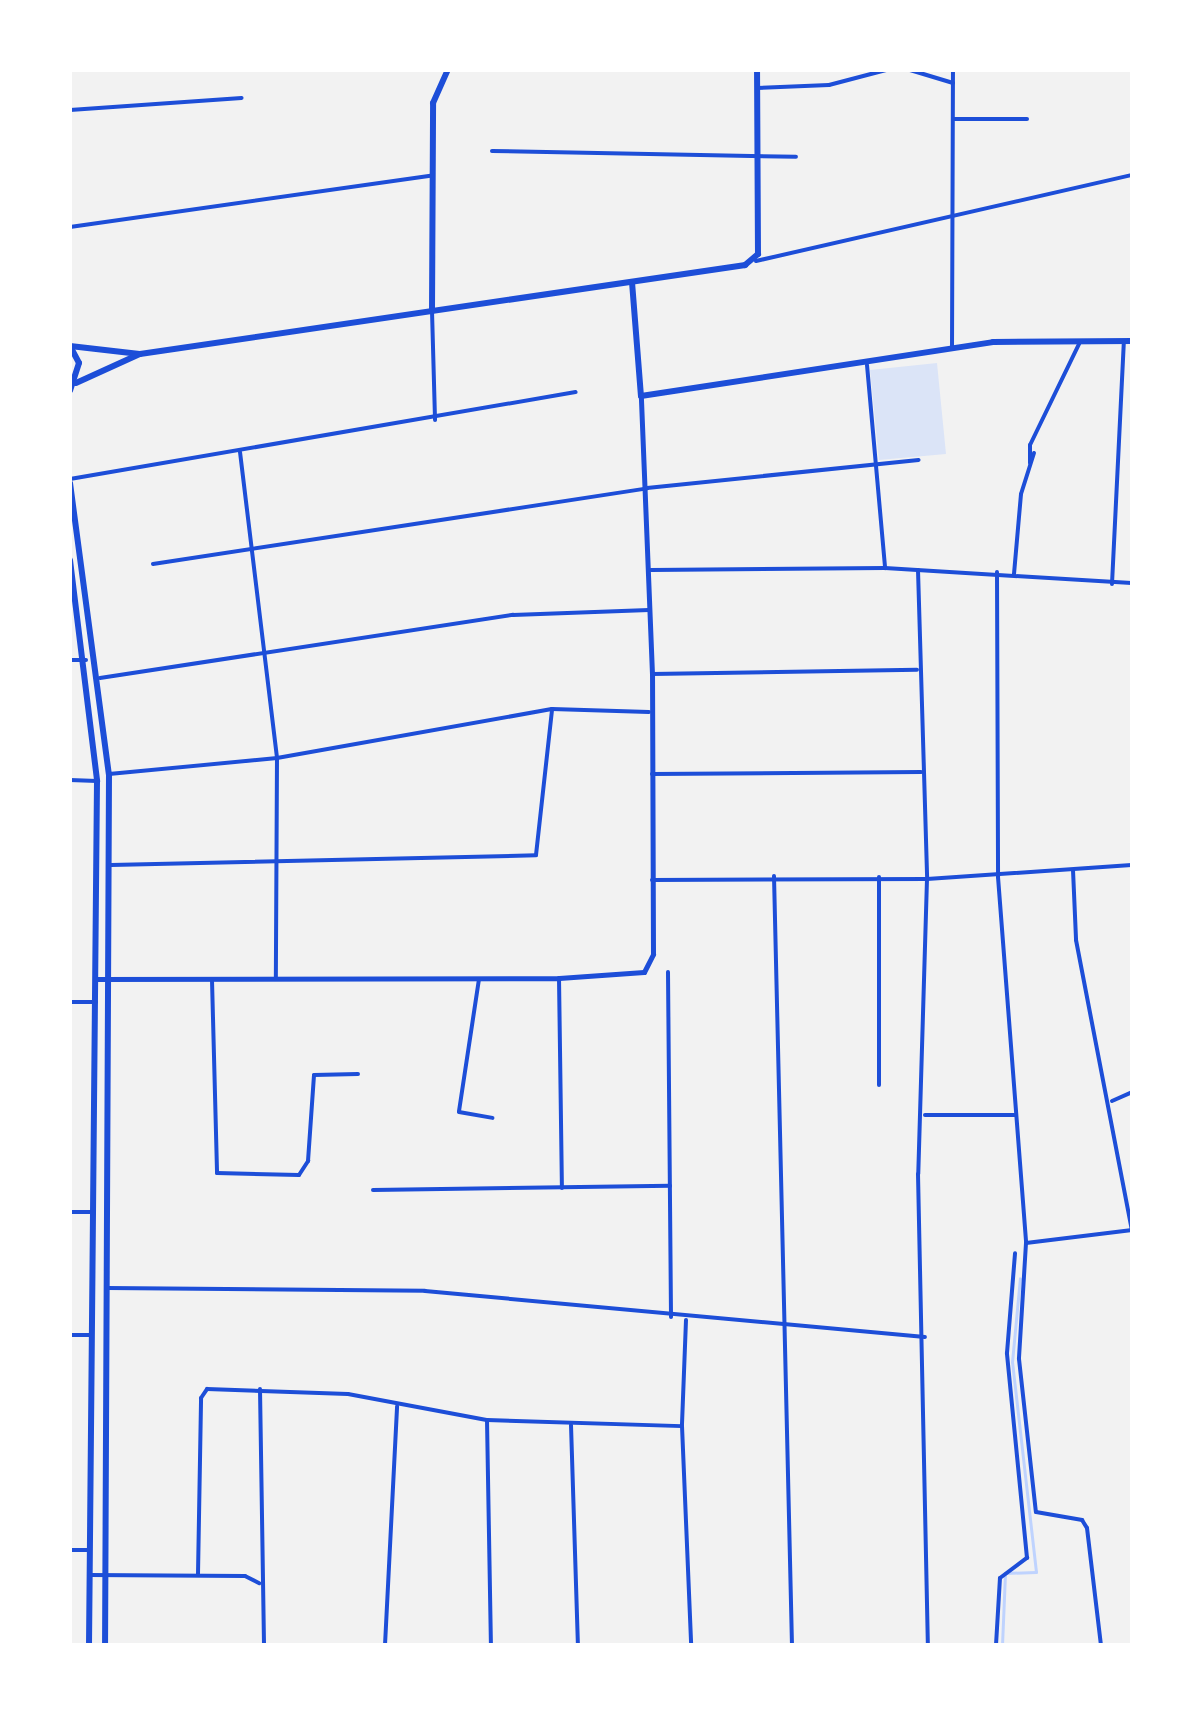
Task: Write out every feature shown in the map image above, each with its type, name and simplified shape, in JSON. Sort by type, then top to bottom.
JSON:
[{"type":"main road","points":[[432,311],[430,176],[433,103],[448,70]]},
{"type":"main road","points":[[70,346],[140,354],[756,261],[757,70]]},
{"type":"main road","points":[[632,282],[641,396],[867,365],[952,348],[1081,340],[1128,341]]},
{"type":"main road","points":[[70,346],[79,363],[76,383],[70,391]]},
{"type":"main road","points":[[76,383],[140,354]]},
{"type":"main road","points":[[70,481],[100,678],[109,774],[111,865],[105,1645]]},
{"type":"main road","points":[[70,560],[86,660],[97,781],[89,1645]]},
{"type":"street","points":[[757,88],[829,85],[886,70]]},
{"type":"street","points":[[910,70],[953,83]]},
{"type":"street","points":[[952,348],[953,70]]},
{"type":"street","points":[[70,110],[242,98]]},
{"type":"street","points":[[953,119],[1027,119]]},
{"type":"street","points":[[492,151],[796,157]]},
{"type":"street","points":[[756,261],[1132,175]]},
{"type":"street","points":[[70,227],[430,176]]},
{"type":"street","points":[[432,311],[435,420]]},
{"type":"street","points":[[1014,574],[1030,445],[1081,340]]},
{"type":"street","points":[[1112,584],[1128,341]]},
{"type":"street","points":[[867,365],[885,568]]},
{"type":"street","points":[[70,481],[435,420],[576,392]]},
{"type":"street","points":[[97,979],[559,978],[644,972],[653,954],[649,712],[652,610],[641,396]]},
{"type":"street","points":[[240,452],[269,657],[277,758],[276,979]]},
{"type":"street","points":[[1030,463],[1034,453]]},
{"type":"street","points":[[153,564],[256,552],[647,488],[919,460]]},
{"type":"street","points":[[651,570],[885,568],[997,572],[1112,584],[1132,583]]},
{"type":"street","points":[[918,570],[917,670],[927,879],[925,1115],[918,1174],[925,1337],[928,1645]]},
{"type":"street","points":[[997,572],[998,877],[1025,1239],[1019,1359],[1036,1512],[1082,1520],[1087,1528],[1101,1645]]},
{"type":"street","points":[[100,678],[269,657],[513,615],[652,610]]},
{"type":"street","points":[[70,660],[86,660]]},
{"type":"street","points":[[652,674],[917,670]]},
{"type":"street","points":[[109,774],[277,758],[552,709],[649,712]]},
{"type":"street","points":[[111,865],[536,855],[552,709]]},
{"type":"street","points":[[652,774],[921,772]]},
{"type":"street","points":[[70,780],[97,781]]},
{"type":"street","points":[[652,880],[774,876],[998,877],[1132,865]]},
{"type":"street","points":[[1025,1239],[1132,1230],[1112,1101],[1076,940],[1073,870]]},
{"type":"street","points":[[774,876],[789,1329],[792,1645]]},
{"type":"street","points":[[879,877],[879,1085]]},
{"type":"street","points":[[668,972],[671,1317]]},
{"type":"street","points":[[559,978],[562,1188]]},
{"type":"street","points":[[479,979],[459,1112],[492,1118]]},
{"type":"street","points":[[212,980],[217,1173],[299,1175],[308,1161],[314,1075],[358,1074]]},
{"type":"street","points":[[70,1002],[96,1002]]},
{"type":"street","points":[[1112,1101],[1132,1092]]},
{"type":"street","points":[[925,1115],[1016,1115]]},
{"type":"street","points":[[373,1190],[670,1186]]},
{"type":"street","points":[[70,1212],[94,1212]]},
{"type":"street","points":[[996,1645],[1000,1578],[1027,1558],[1007,1353],[1015,1253]]},
{"type":"street","points":[[107,1288],[425,1291],[789,1329],[925,1337]]},
{"type":"street","points":[[686,1319],[682,1426],[691,1645]]},
{"type":"street","points":[[70,1335],[93,1335]]},
{"type":"street","points":[[198,1574],[202,1392],[260,1389],[348,1394],[397,1406],[487,1420],[571,1425],[682,1426]]},
{"type":"street","points":[[260,1389],[259,1583],[264,1645]]},
{"type":"street","points":[[385,1645],[397,1406]]},
{"type":"street","points":[[487,1420],[491,1645]]},
{"type":"street","points":[[571,1425],[578,1645]]},
{"type":"street","points":[[70,1550],[90,1550]]},
{"type":"street","points":[[90,1575],[198,1574],[259,1583]]},
{"type":"shaded area","points":[[937,363],[946,454],[879,460],[870,370]]},
{"type":"waterway","points":[[1002,1645],[1005,1573],[1036,1572],[1012,1362],[1020,1278]]}]
